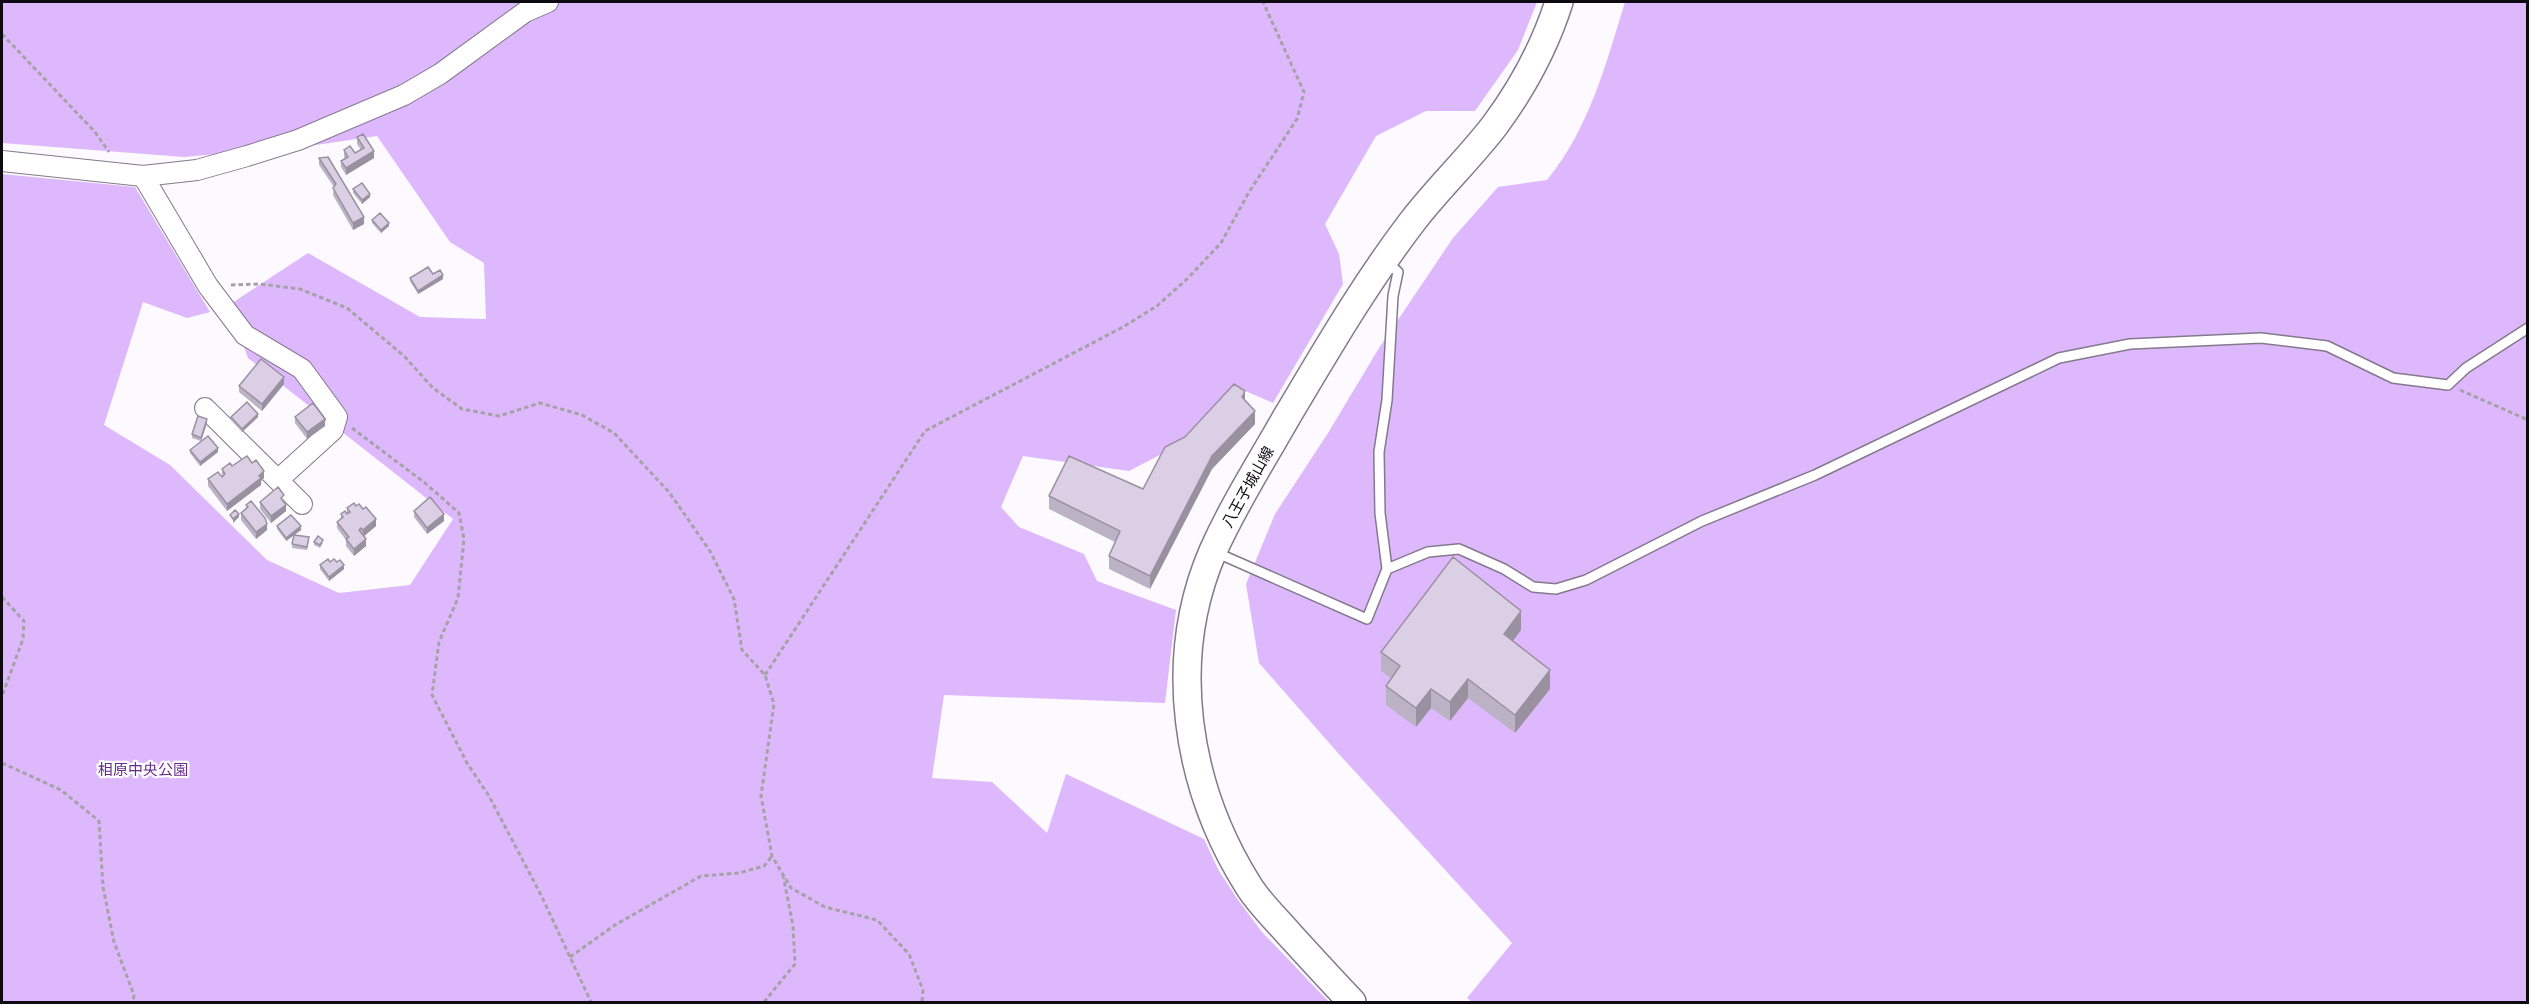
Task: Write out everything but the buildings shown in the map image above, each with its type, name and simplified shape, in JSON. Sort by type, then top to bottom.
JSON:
[{"type":"main road","name":"八王子城山線","points":[[1352,1002],[1249,887],[1218,828],[1204,795],[1189,724],[1187,676],[1195,609],[1213,551],[1234,507],[1339,327],[1384,259],[1415,218],[1494,126],[1523,84],[1544,43],[1559,2]]},
{"type":"street","points":[[2,161],[134,174],[197,170],[247,156],[298,140],[404,95],[431,79],[525,12],[548,2]]},
{"type":"street","points":[[134,174],[208,286],[245,335],[302,369],[337,417],[333,430],[278,480]]},
{"type":"street","points":[[205,408],[302,504]]},
{"type":"lane","points":[[1213,551],[1367,619],[1387,569],[1380,513],[1378,452],[1387,400],[1393,296],[1398,272],[1384,259]]},
{"type":"lane","points":[[1387,569],[1428,552],[1459,549],[1504,569],[1533,587],[1556,589],[1586,580],[1702,521],[1815,475],[2059,358],[2130,344],[2261,338],[2327,346],[2393,378],[2448,385],[2466,368],[2528,328]]},
{"type":"path","points":[[765,675],[925,431],[1123,327],[1157,306],[1187,279],[1221,243],[1249,192],[1297,119],[1304,92],[1263,2]]},
{"type":"path","points":[[2,34],[134,174]]},
{"type":"path","points":[[208,286],[260,284],[300,289],[347,308],[404,356],[433,388],[462,409],[499,416],[540,403],[582,415],[614,432],[669,492],[710,551],[734,599],[742,650],[765,675],[774,705],[761,796],[772,856],[791,888],[825,907],[877,920],[909,954],[923,990],[922,1002]]},
{"type":"path","points":[[2448,385],[2528,420]]},
{"type":"path","points":[[337,417],[425,483],[459,513],[464,539],[458,597],[439,642],[432,695],[467,763],[489,796],[591,1002]]},
{"type":"path","points":[[2,597],[24,621],[23,639],[2,696]]},
{"type":"path","points":[[2,763],[61,790],[99,820],[103,887],[114,942],[134,995],[133,1002]]},
{"type":"path","points":[[570,957],[615,925],[701,876],[739,873],[764,866],[772,856]]},
{"type":"path","points":[[764,1002],[795,964],[793,926],[782,872]]},
{"type":"green space","name":"相原中央公園","points":[[2,2],[1537,2],[1518,50],[1475,111],[1426,111],[1376,136],[1325,224],[1339,254],[1343,284],[1273,403],[1234,386],[1181,444],[1129,471],[1023,456],[1001,507],[1019,527],[1084,554],[1097,581],[1176,610],[1165,703],[944,695],[932,778],[992,782],[1047,833],[1066,774],[1204,839],[1219,871],[1262,932],[1329,1002],[2,1002],[2,174],[135,187],[210,312],[187,318],[143,302],[104,425],[170,465],[267,560],[339,593],[410,585],[453,519],[248,358],[229,305],[308,253],[420,317],[486,319],[484,263],[450,242],[377,136],[316,145],[184,157],[2,143]]},
{"type":"green space","points":[[1625,2],[2527,2],[2527,1002],[1472,1002],[1467,998],[1512,943],[1259,663],[1246,584],[1275,514],[1328,433],[1379,348],[1453,238],[1498,187],[1547,180],[1562,160],[1595,95]]}]
